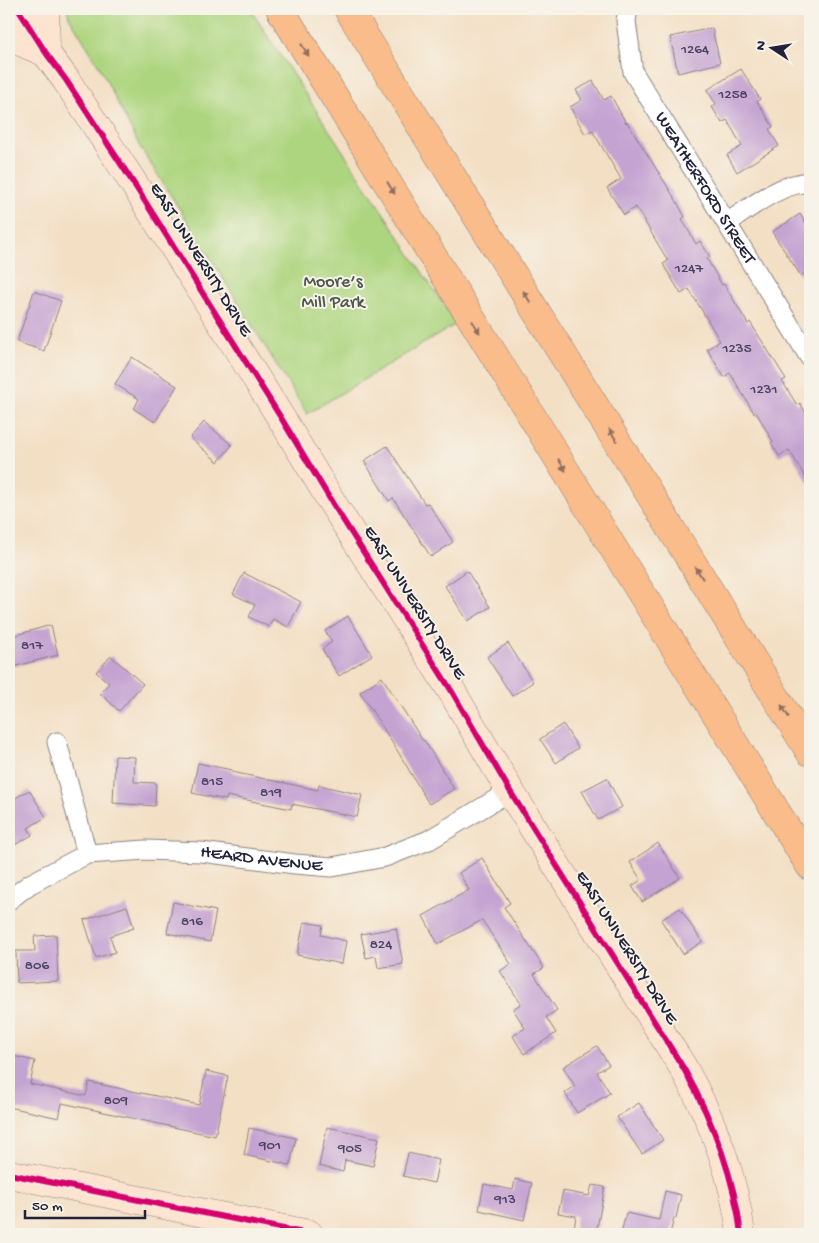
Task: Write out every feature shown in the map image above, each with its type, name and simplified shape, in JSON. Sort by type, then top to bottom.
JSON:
[{"type":"highway","points":[[280,9],[810,866]]},
{"type":"highway","points":[[348,9],[810,752]]},
{"type":"main road","name":"EAST UNIVERSITY DRIVE","points":[[18,9],[136,187],[273,404],[333,504],[452,690],[510,791],[684,1069],[700,1097],[724,1157],[733,1189],[741,1234]]},
{"type":"main road","points":[[9,37],[46,52],[45,9]]},
{"type":"main road","points":[[9,1174],[224,1226],[309,1234]]},
{"type":"street","name":"WEATHERFORD STREET","points":[[628,9],[626,21],[633,72],[810,358]]},
{"type":"street","points":[[727,223],[783,188],[810,182]]},
{"type":"street","points":[[57,742],[87,854]]},
{"type":"street","name":"HEARD AVENUE","points":[[9,900],[30,884],[87,854],[146,850],[201,852],[332,867],[386,858],[429,840],[510,791]]},
{"type":"green space","name":"Moore’s Mill Park","points":[[67,9],[250,9],[456,324],[307,414],[140,147],[98,64],[69,17]]},
{"type":"building","points":[[712,28],[720,63],[678,73],[670,37]]},
{"type":"building","points":[[741,69],[760,99],[757,101],[773,127],[769,129],[779,146],[737,172],[727,155],[742,146],[727,120],[722,123],[712,107],[716,104],[707,90]]},
{"type":"building","points":[[593,81],[604,100],[611,96],[626,123],[677,202],[685,217],[682,219],[696,244],[700,241],[710,257],[707,259],[722,285],[724,284],[748,324],[750,322],[786,379],[782,381],[797,405],[800,403],[810,420],[810,485],[789,450],[779,456],[756,412],[754,413],[730,373],[724,377],[707,349],[720,341],[689,289],[681,294],[663,264],[668,261],[636,207],[624,215],[607,188],[621,179],[592,130],[585,134],[570,107],[582,100],[576,90]]},
{"type":"building","points":[[800,214],[810,230],[810,269],[801,276],[772,232]]},
{"type":"building","points":[[34,291],[61,301],[44,351],[17,342]]},
{"type":"building","points":[[132,357],[177,386],[155,422],[134,409],[139,399],[115,384]]},
{"type":"building","points":[[204,422],[232,445],[218,462],[190,438]]},
{"type":"building","points":[[387,446],[425,504],[428,503],[453,542],[431,557],[393,498],[389,501],[364,461]]},
{"type":"building","points":[[467,571],[490,607],[468,621],[445,586]]},
{"type":"building","points":[[244,573],[301,602],[288,627],[273,619],[269,627],[249,617],[255,605],[233,594]]},
{"type":"building","points":[[348,616],[372,655],[339,676],[322,649],[332,642],[325,631]]},
{"type":"building","points":[[51,625],[58,655],[9,668],[9,637]]},
{"type":"building","points":[[508,643],[533,682],[512,696],[487,657]]},
{"type":"building","points":[[111,656],[143,684],[119,711],[100,693],[109,683],[96,672]]},
{"type":"building","points":[[382,677],[454,789],[429,804],[360,692]]},
{"type":"building","points":[[563,724],[578,748],[556,763],[540,739]]},
{"type":"building","points":[[115,756],[135,757],[134,782],[156,783],[155,806],[113,803]]},
{"type":"building","points":[[198,763],[318,790],[319,785],[362,795],[357,817],[292,804],[291,809],[227,796],[226,800],[192,793]]},
{"type":"building","points":[[607,778],[622,807],[598,820],[582,791]]},
{"type":"building","points":[[29,790],[46,817],[28,828],[32,835],[13,846],[9,840],[9,802]]},
{"type":"building","points":[[658,843],[680,878],[642,902],[632,886],[641,880],[630,862]]},
{"type":"building","points":[[482,858],[510,903],[504,907],[544,968],[534,974],[557,1010],[546,1017],[556,1033],[524,1054],[513,1036],[525,1028],[513,1009],[521,1004],[500,971],[511,964],[482,920],[438,944],[423,916],[469,890],[459,873]]},
{"type":"building","points":[[173,902],[216,911],[210,942],[167,933]]},
{"type":"building","points":[[127,906],[134,928],[110,936],[115,952],[96,958],[84,920]]},
{"type":"building","points":[[680,908],[702,942],[683,954],[661,920]]},
{"type":"building","points":[[304,922],[323,925],[321,935],[346,941],[342,964],[297,955]]},
{"type":"building","points":[[396,928],[403,964],[378,968],[376,956],[366,958],[361,934]]},
{"type":"building","points":[[56,935],[58,981],[17,983],[16,951],[35,951],[34,936]]},
{"type":"building","points":[[597,1046],[609,1065],[597,1072],[610,1093],[577,1113],[565,1093],[575,1086],[563,1067]]},
{"type":"building","points":[[13,1056],[35,1061],[30,1084],[86,1096],[89,1082],[199,1105],[206,1071],[228,1076],[215,1136],[62,1103],[59,1118],[9,1107],[9,1075]]},
{"type":"building","points":[[639,1103],[663,1140],[642,1154],[617,1117]]},
{"type":"building","points":[[327,1127],[379,1138],[373,1166],[345,1160],[343,1172],[319,1166]]},
{"type":"building","points":[[249,1128],[296,1138],[290,1165],[244,1155]]},
{"type":"building","points":[[408,1153],[439,1160],[434,1183],[403,1176]]},
{"type":"building","points":[[515,1179],[532,1183],[524,1220],[479,1210],[484,1184],[513,1190]]},
{"type":"building","points":[[592,1185],[605,1187],[596,1233],[574,1229],[576,1216],[558,1213],[563,1191],[589,1196]]},
{"type":"building","points":[[665,1191],[681,1195],[670,1234],[621,1234],[626,1213],[659,1220]]},
{"type":"cycle path","points":[[18,9],[136,187],[451,690],[510,791],[684,1069],[704,1108],[721,1149],[738,1212],[741,1234]]},
{"type":"cycle path","points":[[9,1174],[309,1234]]}]
